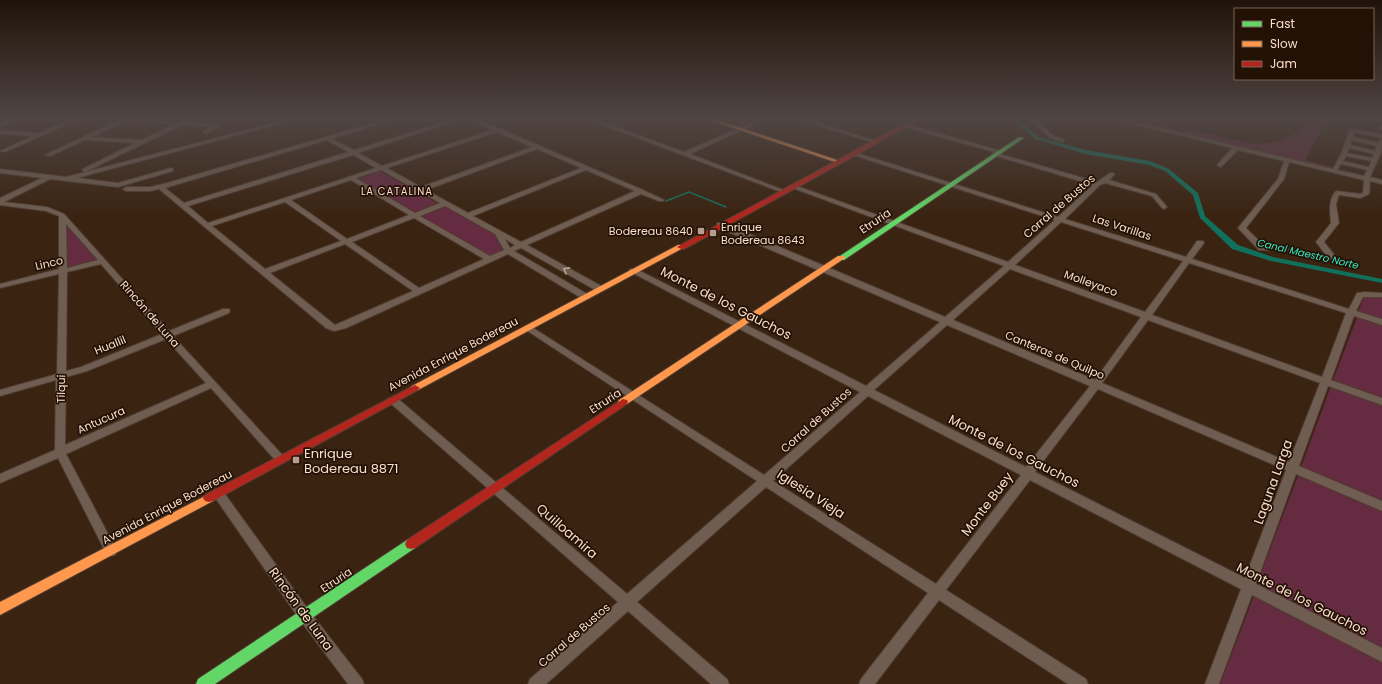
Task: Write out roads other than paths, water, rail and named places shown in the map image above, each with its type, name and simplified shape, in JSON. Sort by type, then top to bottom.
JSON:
[{"type":"main road","points":[[806,151],[840,162]]},
{"type":"main road","name":"Avenida Enrique Bodereau","points":[[0,609],[860,151]]},
{"type":"main road","name":"Etruria","points":[[203,684],[1000,151]]},
{"type":"street","points":[[48,154],[55,151]]},
{"type":"street","points":[[66,180],[126,151]]},
{"type":"street","points":[[66,180],[175,151]]},
{"type":"street","points":[[126,189],[160,187],[283,151]]},
{"type":"street","points":[[349,151],[600,289]]},
{"type":"street","points":[[182,206],[359,151]]},
{"type":"street","points":[[206,226],[433,151]]},
{"type":"street","points":[[420,190],[527,151]]},
{"type":"street","points":[[547,151],[661,200]]},
{"type":"street","points":[[677,151],[783,191]]},
{"type":"street","points":[[685,154],[692,151]]},
{"type":"street","points":[[990,151],[1105,180],[1154,195],[1158,197],[1164,207]]},
{"type":"street","points":[[1220,165],[1233,151]]},
{"type":"street","points":[[1248,151],[1382,182]]},
{"type":"street","points":[[1345,151],[1337,165],[1372,169]]},
{"type":"street","points":[[1332,257],[1320,242],[1335,222],[1332,203],[1337,193],[1360,196],[1366,194],[1367,179],[1378,153],[1369,151]]},
{"type":"street","name":"Las Varillas","points":[[854,154],[1382,322]]},
{"type":"street","points":[[1344,154],[1374,160]]},
{"type":"street","points":[[1285,249],[1262,248],[1242,228],[1281,179],[1287,160]]},
{"type":"street","points":[[467,216],[586,168]]},
{"type":"street","points":[[0,171],[118,185],[170,170]]},
{"type":"street","points":[[0,202],[49,177]]},
{"type":"street","points":[[351,178],[489,260]]},
{"type":"street","name":"Corral de Bustos","points":[[535,684],[1105,180]]},
{"type":"street","name":"Molleyaco","points":[[792,186],[1382,402]]},
{"type":"street","points":[[160,187],[328,326],[334,328],[340,327],[641,191]]},
{"type":"street","points":[[286,200],[418,291]]},
{"type":"street","name":"Rincón de Luna","points":[[0,202],[47,209],[62,215],[168,335],[281,459]]},
{"type":"street","points":[[263,273],[445,204]]},
{"type":"street","name":"Tilqui","points":[[62,215],[63,271],[60,452],[110,551]]},
{"type":"street","name":"Canteras de Quilpo","points":[[720,225],[1382,506]]},
{"type":"street","points":[[498,234],[508,251],[586,297]]},
{"type":"street","name":"Monte Buey","points":[[866,684],[1096,385],[1200,243]]},
{"type":"street","name":"Linco","points":[[0,286],[104,261]]},
{"type":"street","name":"Monte de los Gauchos","points":[[633,271],[1382,655]]},
{"type":"street","name":"Laguna Larga","points":[[1212,684],[1351,312],[1360,295],[1382,295]]},
{"type":"street","name":"Huallil","points":[[0,394],[62,376],[226,311]]},
{"type":"street","name":"Iglesia Vieja","points":[[527,328],[1081,684]]},
{"type":"street","name":"Antucura","points":[[0,479],[212,384]]},
{"type":"street","name":"Quilloamira","points":[[393,400],[722,684]]},
{"type":"street","name":"Rincón de Luna","points":[[218,494],[305,616],[357,684]]},
{"type":"waterway","name":"Canal Maestro Norte","points":[[1081,151],[1150,163],[1167,170],[1196,194],[1202,217],[1235,247],[1271,259],[1382,281]]},
{"type":"waterway","points":[[666,201],[689,192],[726,207]]},
{"type":"place","name":"Bodereau 8640","points":[[701,231]]},
{"type":"place","name":"Enrique Bodereau 8643","points":[[713,233]]},
{"type":"place","name":"Enrique Bodereau 8871","points":[[296,460]]},
{"type":"district","name":"LA CATALINA","points":[[397,191]]}]
